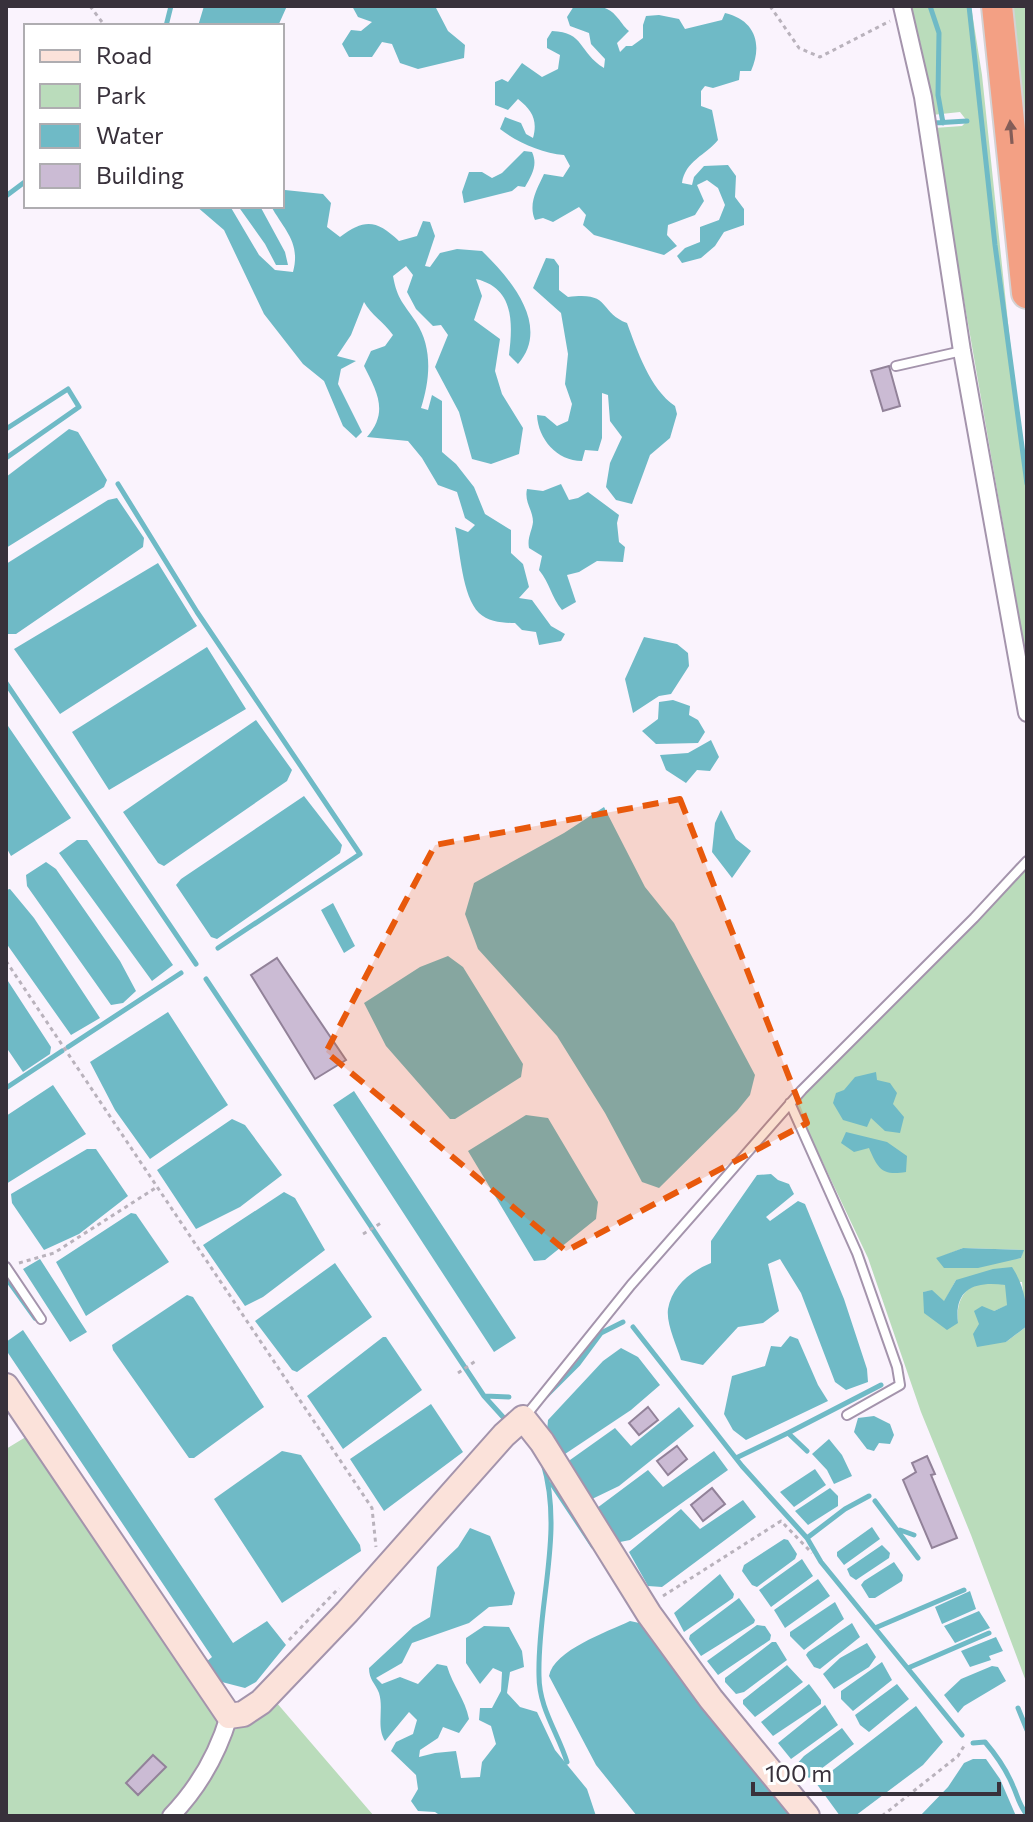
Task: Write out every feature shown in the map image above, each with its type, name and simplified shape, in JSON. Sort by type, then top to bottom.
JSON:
[{"type":"highway","points":[[997,6],[1027,293]]},
{"type":"street","points":[[903,10],[923,97],[962,351],[1027,713]]},
{"type":"street","points":[[6,1386],[229,1716]]},
{"type":"street","points":[[229,1716],[243,1714],[261,1702],[347,1612],[504,1435],[523,1418],[542,1442],[645,1609],[711,1699],[807,1816]]},
{"type":"street","points":[[171,1816],[187,1800],[214,1757],[229,1716]]},
{"type":"lane","points":[[896,366],[962,351]]},
{"type":"lane","points":[[523,1418],[631,1285],[790,1103],[1027,861]]},
{"type":"lane","points":[[790,1103],[857,1253],[897,1367],[900,1385],[847,1415]]},
{"type":"lane","points":[[11,1265],[41,1319]]},
{"type":"path","points":[[90,6],[104,24]]},
{"type":"path","points":[[770,6],[799,48],[820,57],[903,10]]},
{"type":"path","points":[[6,961],[372,1508],[376,1550]]},
{"type":"path","points":[[11,1265],[34,1256],[54,1253],[157,1187]]},
{"type":"path","points":[[363,1234],[381,1223]]},
{"type":"path","points":[[458,1373],[477,1360]]},
{"type":"path","points":[[645,1609],[781,1521],[812,1553]]},
{"type":"path","points":[[289,1640],[343,1584]]},
{"type":"path","points":[[882,1816],[958,1756],[964,1746]]},
{"type":"highlighted area","points":[[680,799],[807,1123],[566,1251],[326,1052],[435,845]]},
{"type":"green space","points":[[911,6],[971,6],[982,75],[1013,370],[1027,468],[1027,662],[934,128],[962,126],[967,121],[960,112],[932,115]]},
{"type":"green space","points":[[1002,6],[1027,6],[1027,222]]},
{"type":"green space","points":[[1027,867],[1027,1314],[1022,1282],[956,1280],[944,1302],[932,1291],[923,1292],[958,1323],[962,1297],[971,1287],[987,1282],[1006,1285],[1008,1305],[994,1311],[1006,1342],[1027,1326],[1027,1684],[921,1412],[868,1258],[796,1106],[802,1095],[927,972],[943,943],[974,922]],"holes":[[[963,1248],[1023,1250],[1021,1258],[1014,1259],[936,1259]]]},
{"type":"green space","points":[[29,1435],[222,1719],[212,1751],[165,1816],[6,1816],[6,1449]]},
{"type":"green space","points":[[276,1702],[374,1816],[177,1816],[230,1727]]},
{"type":"water","points":[[204,6],[287,6],[279,24],[199,24]]},
{"type":"water","points":[[352,6],[435,6],[448,31],[465,45],[464,58],[418,69],[400,63],[392,44],[382,42],[372,57],[349,57],[342,44],[351,30],[361,31],[372,22],[358,17]]},
{"type":"water","points":[[574,6],[597,6],[612,12],[629,31],[617,43],[620,52],[643,38],[646,16],[679,19],[685,29],[722,20],[725,13],[743,21],[754,34],[756,52],[751,71],[740,71],[739,80],[713,88],[705,86],[701,91],[701,106],[712,110],[718,140],[687,169],[682,183],[692,185],[694,177],[704,166],[728,165],[736,176],[735,197],[744,209],[744,225],[724,232],[715,246],[701,258],[682,263],[677,256],[685,248],[700,242],[700,227],[719,220],[725,205],[718,188],[707,180],[697,185],[704,201],[695,215],[668,225],[667,235],[677,246],[664,255],[594,235],[583,225],[586,215],[579,207],[553,222],[543,218],[535,220],[533,202],[544,174],[563,177],[570,166],[564,155],[530,146],[500,129],[505,117],[521,123],[526,134],[533,138],[535,126],[530,111],[518,99],[508,110],[495,105],[495,82],[502,79],[508,82],[522,63],[542,77],[558,69],[560,55],[547,48],[547,39],[552,31],[563,32],[576,39],[604,68],[605,59],[591,44],[589,33],[570,26],[567,17]]},
{"type":"water","points":[[524,151],[532,152],[534,161],[525,187],[518,186],[512,191],[464,203],[462,192],[469,172],[482,172],[492,178],[502,173]]},
{"type":"water","points":[[285,190],[323,194],[331,203],[327,227],[340,237],[364,224],[371,224],[384,229],[399,241],[417,236],[423,221],[430,222],[435,236],[425,266],[430,267],[440,253],[457,249],[482,251],[515,289],[529,319],[530,334],[527,349],[518,364],[509,355],[511,330],[504,298],[488,283],[476,279],[482,296],[474,320],[500,339],[495,371],[502,394],[523,428],[519,454],[491,464],[472,459],[459,412],[435,367],[448,335],[441,325],[433,326],[416,309],[407,292],[413,275],[406,266],[393,276],[399,296],[425,342],[428,375],[421,408],[428,410],[432,395],[442,401],[442,452],[474,487],[485,514],[511,530],[511,553],[523,564],[529,587],[519,598],[532,600],[551,626],[565,634],[561,641],[539,645],[536,632],[522,630],[515,623],[491,620],[479,613],[465,584],[455,527],[468,532],[475,525],[465,518],[457,492],[438,485],[408,441],[367,437],[378,419],[379,402],[364,366],[371,351],[385,346],[393,335],[389,330],[364,302],[351,335],[337,356],[356,361],[341,369],[338,384],[362,432],[356,438],[343,426],[324,381],[303,364],[264,314],[224,230],[198,208],[231,208],[259,255],[275,270],[293,272],[293,244],[272,208],[284,208]]},
{"type":"water","points":[[239,208],[261,208],[285,252],[288,265],[276,265]]},
{"type":"water","points":[[546,258],[554,259],[559,266],[559,290],[568,297],[592,297],[627,323],[651,379],[675,406],[677,414],[670,438],[650,455],[632,504],[616,500],[606,487],[610,463],[622,437],[610,421],[608,395],[602,393],[602,438],[598,451],[585,450],[582,461],[557,453],[545,440],[538,424],[537,415],[545,416],[557,426],[568,421],[572,404],[565,384],[568,354],[561,313],[533,288]]},
{"type":"water","points":[[69,429],[78,432],[107,480],[104,487],[6,548],[6,477]]},
{"type":"water","points":[[561,484],[569,500],[588,492],[619,515],[619,542],[625,547],[623,562],[597,561],[567,575],[576,602],[562,610],[539,570],[542,556],[529,548],[533,522],[526,494],[527,489],[543,491]]},
{"type":"water","points":[[117,498],[144,538],[143,547],[16,634],[8,634],[6,564],[108,500]]},
{"type":"water","points":[[158,563],[197,626],[60,714],[14,649]]},
{"type":"water","points":[[644,637],[677,644],[688,653],[689,666],[671,694],[659,696],[633,713],[625,679]]},
{"type":"water","points":[[207,647],[246,709],[109,790],[72,732]]},
{"type":"water","points":[[673,700],[690,706],[689,715],[698,720],[705,732],[698,743],[656,744],[642,731],[658,719],[659,702]]},
{"type":"water","points":[[256,720],[292,770],[287,781],[164,866],[158,863],[123,812]]},
{"type":"water","points":[[6,723],[71,818],[11,856],[6,847]]},
{"type":"water","points":[[711,740],[719,757],[710,771],[697,770],[686,783],[666,770],[660,755],[688,753]]},
{"type":"water","points":[[304,796],[342,845],[340,853],[217,939],[211,937],[176,885]]},
{"type":"water","points":[[604,807],[645,887],[674,923],[755,1075],[750,1095],[737,1111],[659,1188],[642,1182],[605,1113],[557,1036],[478,949],[465,914],[474,883]]},
{"type":"water","points":[[721,810],[736,839],[751,851],[732,878],[712,852],[715,823]]},
{"type":"water","points":[[77,840],[87,840],[173,965],[152,981],[59,853]]},
{"type":"water","points":[[46,862],[56,869],[120,961],[136,991],[123,1003],[111,1005],[27,886],[26,875]]},
{"type":"water","points":[[10,889],[34,918],[100,1018],[71,1035],[6,943],[6,890]]},
{"type":"water","points":[[333,903],[355,946],[344,953],[321,910]]},
{"type":"water","points":[[448,956],[463,967],[523,1064],[521,1077],[455,1119],[450,1119],[386,1046],[364,1003],[420,967]]},
{"type":"water","points":[[6,978],[51,1047],[50,1054],[23,1072],[6,1047]]},
{"type":"water","points":[[168,1012],[228,1105],[150,1159],[115,1110],[90,1062]]},
{"type":"water","points":[[876,1072],[877,1080],[890,1083],[897,1093],[893,1104],[904,1117],[900,1133],[885,1131],[871,1118],[867,1127],[843,1120],[833,1103],[836,1093],[844,1090],[855,1077]]},
{"type":"water","points":[[53,1085],[86,1134],[6,1184],[6,1116]]},
{"type":"water","points":[[354,1091],[516,1338],[494,1352],[333,1105]]},
{"type":"water","points":[[526,1115],[548,1118],[598,1202],[596,1219],[545,1260],[534,1261],[468,1151]]},
{"type":"water","points":[[232,1119],[245,1125],[282,1175],[240,1207],[196,1229],[157,1170]]},
{"type":"water","points":[[846,1132],[887,1142],[907,1156],[906,1172],[886,1172],[875,1161],[869,1148],[854,1152],[841,1143]]},
{"type":"water","points":[[87,1149],[96,1149],[128,1196],[79,1234],[44,1250],[12,1203],[11,1194]]},
{"type":"water","points":[[771,1174],[789,1184],[794,1194],[766,1217],[770,1221],[798,1201],[805,1204],[844,1299],[867,1369],[868,1382],[846,1390],[835,1382],[801,1293],[780,1259],[768,1264],[779,1311],[763,1323],[738,1327],[703,1365],[681,1360],[670,1328],[670,1301],[678,1286],[696,1270],[711,1263],[711,1241],[757,1175]]},
{"type":"water","points":[[284,1192],[295,1198],[325,1250],[263,1297],[245,1306],[203,1245]]},
{"type":"water","points":[[131,1213],[136,1214],[169,1262],[86,1316],[56,1262]]},
{"type":"water","points":[[963,1248],[1024,1250],[1021,1258],[978,1268],[944,1268],[936,1258]]},
{"type":"water","points":[[40,1259],[87,1332],[70,1342],[23,1269]]},
{"type":"water","points":[[335,1263],[372,1317],[297,1372],[292,1370],[255,1321]]},
{"type":"water","points":[[1012,1267],[1024,1296],[1027,1326],[1006,1342],[977,1347],[973,1334],[979,1324],[974,1311],[982,1306],[994,1311],[1007,1305],[1005,1285],[984,1284],[968,1290],[959,1302],[958,1323],[947,1330],[924,1313],[923,1292],[932,1290],[944,1301],[956,1280]]},
{"type":"water","points":[[187,1295],[193,1297],[264,1407],[194,1458],[189,1458],[112,1345]]},
{"type":"water","points":[[23,1330],[233,1643],[267,1621],[286,1645],[256,1682],[245,1688],[218,1681],[206,1662],[212,1657],[6,1350],[6,1342]]},
{"type":"water","points":[[790,1336],[798,1339],[828,1401],[746,1440],[733,1430],[724,1414],[732,1376],[765,1366],[771,1346],[781,1347]]},
{"type":"water","points":[[386,1337],[422,1390],[343,1449],[307,1396]]},
{"type":"water","points":[[621,1348],[638,1357],[660,1385],[631,1410],[562,1456],[547,1431],[548,1420],[603,1361]]},
{"type":"water","points":[[431,1404],[463,1452],[384,1511],[350,1459]]},
{"type":"water","points":[[679,1407],[694,1426],[619,1486],[590,1500],[568,1469],[570,1460],[615,1428],[631,1446]]},
{"type":"water","points":[[874,1416],[890,1424],[894,1435],[890,1444],[879,1443],[874,1451],[867,1449],[854,1432],[858,1418]]},
{"type":"water","points":[[829,1439],[842,1455],[852,1476],[834,1484],[827,1470],[812,1454]]},
{"type":"water","points":[[282,1451],[301,1455],[361,1551],[282,1603],[214,1499]]},
{"type":"water","points":[[714,1451],[728,1470],[630,1540],[620,1542],[597,1508],[648,1470],[663,1487]]},
{"type":"water","points":[[815,1469],[826,1485],[794,1507],[780,1492]]},
{"type":"water","points":[[830,1488],[838,1496],[838,1506],[808,1525],[795,1511]]},
{"type":"water","points":[[743,1500],[756,1517],[662,1587],[648,1586],[629,1552],[681,1509],[700,1529]]},
{"type":"water","points":[[872,1527],[880,1539],[844,1565],[837,1552]]},
{"type":"water","points":[[470,1528],[490,1536],[515,1593],[512,1605],[489,1607],[469,1623],[412,1643],[402,1663],[376,1678],[382,1684],[400,1677],[418,1684],[437,1664],[447,1666],[469,1719],[459,1733],[443,1727],[438,1738],[420,1750],[419,1757],[456,1751],[461,1778],[480,1777],[482,1762],[496,1744],[491,1726],[479,1720],[480,1708],[492,1708],[501,1691],[502,1672],[493,1668],[480,1684],[466,1663],[466,1638],[484,1626],[509,1627],[522,1651],[524,1667],[510,1672],[507,1693],[520,1707],[537,1712],[555,1750],[587,1789],[596,1816],[441,1816],[435,1812],[418,1811],[411,1801],[418,1789],[416,1775],[391,1751],[396,1742],[413,1734],[417,1720],[409,1712],[385,1741],[382,1736],[379,1693],[369,1668],[413,1627],[430,1617],[437,1567],[458,1547]]},
{"type":"water","points":[[784,1539],[797,1554],[795,1559],[757,1587],[752,1585],[742,1571],[744,1565]]},
{"type":"water","points":[[882,1545],[890,1553],[889,1558],[856,1580],[850,1576],[847,1569]]},
{"type":"water","points":[[802,1559],[813,1576],[771,1607],[759,1590]]},
{"type":"water","points":[[894,1562],[903,1575],[902,1581],[875,1598],[869,1598],[861,1585]]},
{"type":"water","points":[[720,1574],[734,1594],[733,1598],[684,1632],[674,1613]]},
{"type":"water","points":[[818,1579],[830,1596],[785,1628],[774,1610]]},
{"type":"water","points":[[970,1591],[976,1609],[942,1624],[935,1607]]},
{"type":"water","points":[[739,1598],[755,1620],[754,1623],[701,1656],[689,1639],[690,1635]]},
{"type":"water","points":[[835,1602],[844,1619],[804,1650],[790,1636],[790,1632]]},
{"type":"water","points":[[979,1611],[990,1628],[955,1643],[944,1626]]},
{"type":"water","points":[[630,1621],[644,1624],[799,1816],[637,1816],[596,1765],[549,1676],[553,1667],[571,1650]]},
{"type":"water","points":[[852,1623],[860,1637],[820,1669],[814,1667],[806,1655],[808,1652]]},
{"type":"water","points":[[757,1625],[765,1626],[771,1635],[770,1640],[718,1675],[707,1661]]},
{"type":"water","points":[[996,1637],[1003,1651],[989,1656],[991,1660],[970,1667],[961,1651]]},
{"type":"water","points":[[776,1642],[787,1660],[744,1692],[736,1694],[725,1678]]},
{"type":"water","points":[[867,1643],[876,1657],[869,1667],[834,1689],[823,1674],[840,1658]]},
{"type":"water","points":[[882,1662],[892,1680],[853,1711],[841,1699],[841,1691]]},
{"type":"water","points":[[787,1665],[803,1682],[755,1717],[743,1700]]},
{"type":"water","points":[[992,1666],[998,1667],[1006,1681],[964,1706],[958,1713],[944,1695],[961,1679]]},
{"type":"water","points":[[809,1684],[821,1704],[773,1736],[761,1722]]},
{"type":"water","points":[[897,1684],[909,1699],[869,1732],[860,1725],[855,1715]]},
{"type":"water","points":[[825,1705],[838,1725],[791,1759],[778,1743]]},
{"type":"water","points":[[916,1706],[943,1742],[923,1765],[855,1816],[840,1816],[816,1783]]},
{"type":"water","points":[[842,1728],[854,1744],[809,1778],[796,1765]]},
{"type":"water","points":[[986,1759],[1000,1779],[1016,1816],[920,1816],[948,1787],[964,1763]]},
{"type":"building","points":[[889,366],[900,406],[883,411],[871,371]]},
{"type":"building","points":[[277,958],[346,1060],[315,1079],[251,975]]},
{"type":"building","points":[[648,1407],[658,1420],[639,1435],[629,1423]]},
{"type":"building","points":[[677,1446],[687,1459],[668,1475],[657,1461]]},
{"type":"building","points":[[927,1456],[935,1474],[931,1475],[957,1538],[932,1548],[903,1480],[916,1472],[912,1463]]},
{"type":"building","points":[[712,1488],[725,1504],[703,1521],[691,1505]]},
{"type":"building","points":[[153,1755],[166,1767],[138,1795],[126,1783]]},
{"type":"waterway","points":[[166,24],[171,6]]},
{"type":"waterway","points":[[930,6],[939,33],[938,95],[943,123]]},
{"type":"waterway","points":[[969,6],[995,245],[1027,484]]},
{"type":"waterway","points":[[934,123],[967,121]]},
{"type":"waterway","points":[[6,196],[24,182]]},
{"type":"waterway","points":[[6,429],[68,389],[79,407],[6,458]]},
{"type":"waterway","points":[[118,484],[197,612],[360,854],[218,948]]},
{"type":"waterway","points":[[6,683],[196,964]]},
{"type":"waterway","points":[[68,1047],[181,973]]},
{"type":"waterway","points":[[206,979],[484,1396],[503,1417]]},
{"type":"waterway","points":[[6,1088],[62,1051]]},
{"type":"waterway","points":[[7,1279],[35,1318]]},
{"type":"waterway","points":[[546,1396],[578,1364],[601,1333],[623,1322]]},
{"type":"waterway","points":[[633,1327],[742,1466],[807,1538],[821,1562],[962,1735]]},
{"type":"waterway","points":[[788,1433],[881,1385]]},
{"type":"waterway","points":[[485,1396],[509,1397]]},
{"type":"waterway","points":[[736,1458],[788,1433],[807,1451]]},
{"type":"waterway","points":[[543,1463],[551,1515],[539,1676],[545,1710],[567,1762]]},
{"type":"waterway","points":[[552,1484],[593,1546]]},
{"type":"waterway","points":[[807,1538],[845,1509],[869,1496]]},
{"type":"waterway","points":[[875,1501],[918,1558]]},
{"type":"waterway","points":[[900,1530],[914,1535]]},
{"type":"waterway","points":[[875,1628],[964,1590]]},
{"type":"waterway","points":[[908,1668],[989,1633]]},
{"type":"waterway","points":[[1018,1708],[1027,1730]]},
{"type":"waterway","points":[[973,1743],[985,1742],[993,1752],[1027,1815]]}]
